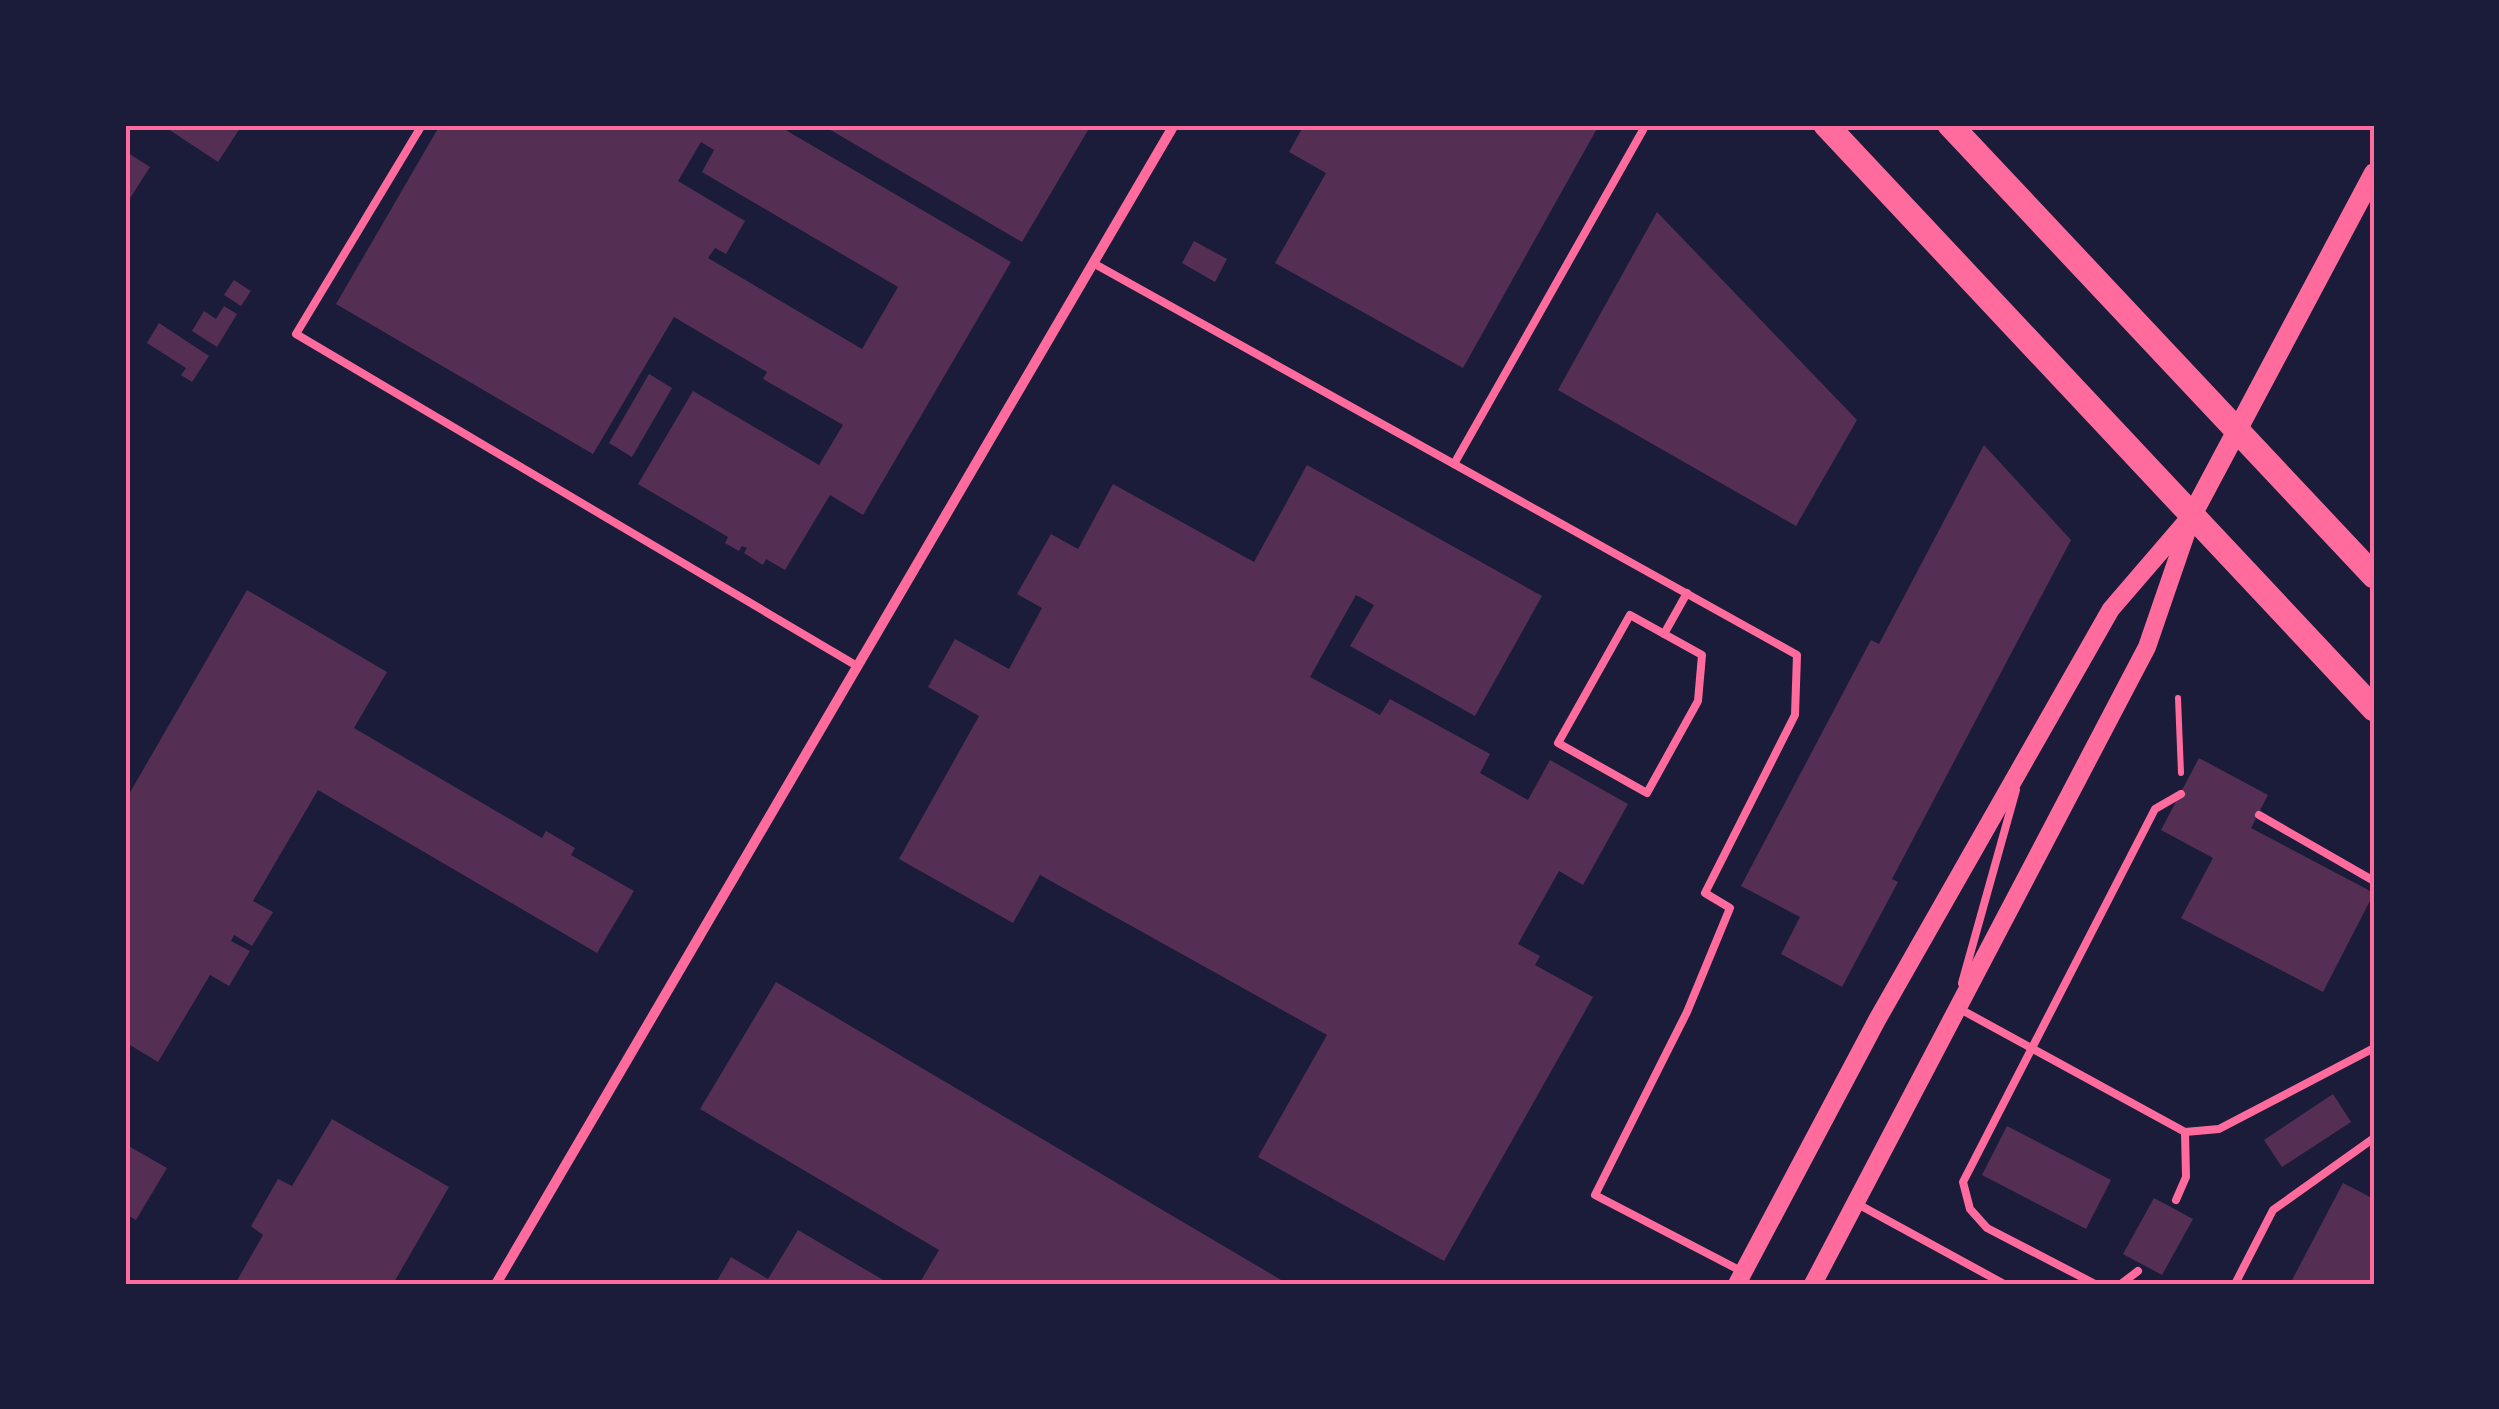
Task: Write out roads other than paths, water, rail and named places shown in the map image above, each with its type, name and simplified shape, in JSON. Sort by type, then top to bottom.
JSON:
[{"type":"main road","points":[[1826,125],[2374,709]]},
{"type":"main road","points":[[1950,125],[2374,576]]},
{"type":"main road","points":[[2192,515],[2374,173]]},
{"type":"street","points":[[496,1284],[1174,125]]},
{"type":"street","points":[[1740,1278],[2026,752],[2111,609],[2192,515]]},
{"type":"street","points":[[1813,1284],[2147,647],[2192,515]]},
{"type":"lane","points":[[422,125],[296,334],[857,666]]},
{"type":"lane","points":[[1454,464],[1643,130]]},
{"type":"lane","points":[[1093,262],[1797,655],[1794,715],[1705,893],[1730,908],[1687,1012],[1595,1195],[1740,1278]]},
{"type":"lane","points":[[1664,634],[1687,594]]},
{"type":"lane","points":[[1630,614],[1664,634],[1702,655],[1698,701],[1646,793],[1558,743],[1630,614]]},
{"type":"lane","points":[[2026,752],[1956,1007],[2185,1132],[2220,1129],[2374,1048]]},
{"type":"lane","points":[[2095,1284],[1987,1228],[1977,1220],[1963,1182],[2155,810],[2181,794]]},
{"type":"lane","points":[[2258,815],[2374,881]]},
{"type":"lane","points":[[2176,1200],[2186,1177],[2185,1132]]},
{"type":"lane","points":[[2235,1284],[2273,1210],[2374,1138]]},
{"type":"lane","points":[[1854,1202],[2004,1284]]},
{"type":"lane","points":[[2121,1284],[2138,1271]]}]
